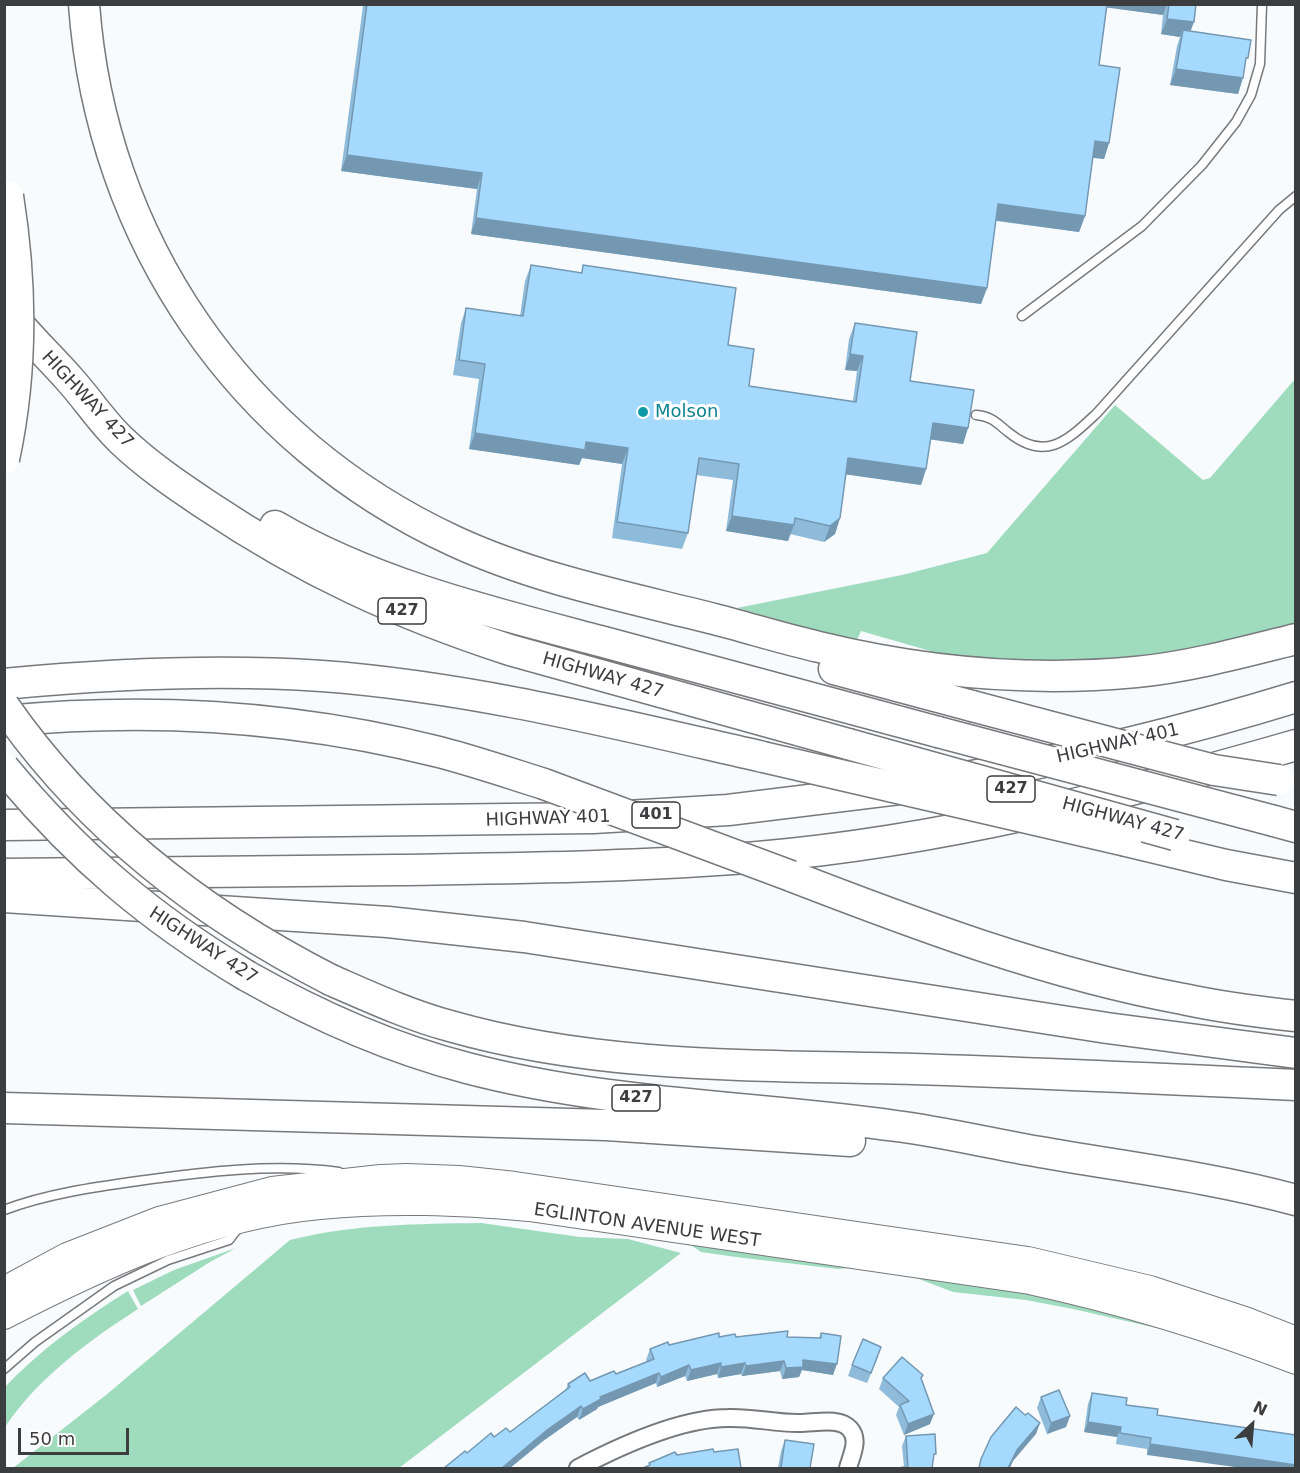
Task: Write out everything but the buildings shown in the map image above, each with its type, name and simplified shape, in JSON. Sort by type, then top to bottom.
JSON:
[{"type":"highway","points":[[63,4],[69,51],[87,132],[100,174],[147,278],[204,364],[256,423],[309,470],[380,520],[462,562],[502,578],[1214,770],[1287,781]]},
{"type":"highway","points":[[84,4],[94,85],[106,135],[139,224],[188,315],[235,378],[265,410],[346,479],[419,524],[457,543],[546,576],[819,647],[924,667],[1031,676],[1136,672],[1169,668],[1296,639]]},
{"type":"highway","points":[[4,459],[15,399],[20,318],[16,256],[6,187]]},
{"type":"highway","name":"HIGHWAY 427","points":[[4,306],[121,440],[189,493],[257,539],[368,597],[462,635],[510,650],[1296,869]]},
{"type":"highway","points":[[72,382],[178,464],[232,501],[288,534],[381,576],[507,617],[1285,824]]},
{"type":"highway","points":[[4,684],[170,673],[266,674],[365,680],[429,688],[523,704],[763,757],[1226,865],[1296,878]]},
{"type":"highway","name":"HIGHWAY 401","points":[[4,825],[498,820],[593,818],[728,810],[867,794],[989,773],[1150,738],[1296,696]]},
{"type":"highway","points":[[4,706],[47,762],[81,800],[118,836],[198,902],[240,931],[331,980],[386,1004],[449,1026],[519,1043],[587,1054],[678,1062],[1014,1072],[1296,1085]]},
{"type":"highway","points":[[4,721],[170,715],[289,724],[440,752],[607,806],[955,937],[1055,968],[1182,999],[1296,1016]]},
{"type":"highway","points":[[4,874],[594,866],[759,856],[900,838],[1022,816],[1171,781],[1296,745]]},
{"type":"highway","name":"HIGHWAY 427","points":[[4,768],[64,836],[106,876],[169,927],[248,976],[323,1016],[466,1068],[639,1098],[897,1126],[1042,1152],[1155,1169],[1296,1200]]},
{"type":"highway","points":[[4,897],[388,922],[512,936],[1084,1024],[1296,1053]]},
{"type":"highway","points":[[4,1107],[606,1125],[771,1134],[925,1147],[1042,1152]]},
{"type":"main road","name":"EGLINTON AVENUE WEST","points":[[4,1290],[67,1256],[159,1220],[272,1190],[381,1178],[459,1179],[515,1185],[1028,1260],[1150,1289],[1245,1320],[1296,1340]]},
{"type":"main road","name":"EGLINTON AVENUE WEST","points":[[4,1317],[79,1278],[167,1242],[245,1219],[318,1206],[398,1201],[466,1202],[530,1208],[1030,1281],[1100,1296],[1158,1312],[1296,1361]]},
{"type":"street","points":[[578,1468],[637,1440],[693,1423],[726,1418],[795,1423],[838,1422],[849,1428],[854,1438],[848,1468]]},
{"type":"lane","points":[[1022,316],[1142,226],[1202,165],[1236,122],[1251,94],[1260,64],[1262,4]]},
{"type":"lane","points":[[976,415],[989,416],[1014,437],[1032,446],[1048,448],[1069,438],[1097,413],[1273,218],[1296,196]]},
{"type":"lane","points":[[4,1210],[91,1187],[187,1174],[280,1168],[325,1170],[381,1178]]},
{"type":"lane","points":[[4,1369],[35,1342],[114,1287],[168,1260],[229,1240],[245,1219]]},
{"type":"green space","points":[[1295,379],[1295,631],[1155,657],[1055,664],[958,659],[861,631],[856,642],[737,608],[902,575],[987,553],[1115,405],[1203,480],[1210,478]]},
{"type":"green space","points":[[481,1223],[580,1237],[628,1239],[681,1253],[399,1468],[13,1468],[106,1395],[290,1240],[361,1228]]},
{"type":"green space","points":[[685,1241],[868,1266],[838,1269],[736,1257],[701,1252]]},
{"type":"green space","points":[[236,1248],[141,1306],[133,1290],[174,1270]]},
{"type":"green space","points":[[876,1267],[1026,1288],[1192,1336],[1026,1300],[953,1292],[906,1274]]},
{"type":"green space","points":[[128,1291],[138,1309],[100,1334],[49,1376],[18,1409],[5,1427],[5,1387],[63,1335]]},
{"type":"place","name":"Molson","points":[[643,412]]}]
